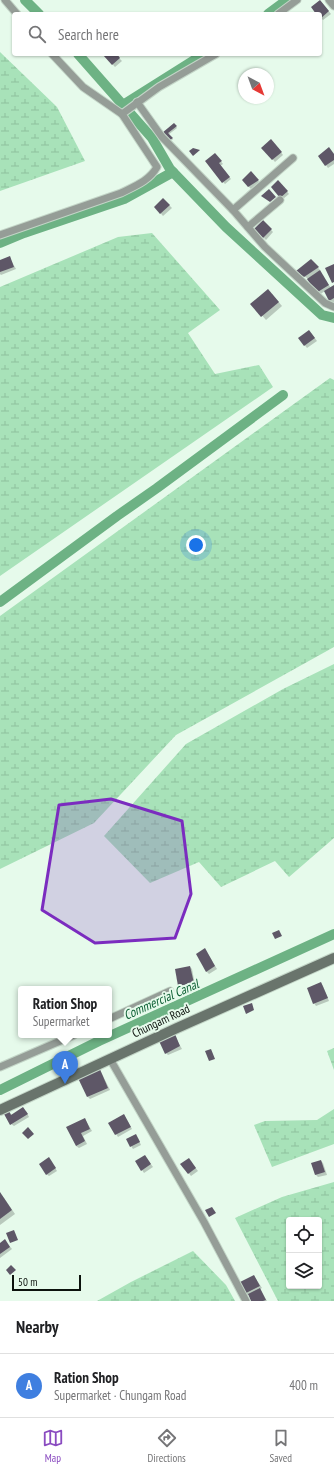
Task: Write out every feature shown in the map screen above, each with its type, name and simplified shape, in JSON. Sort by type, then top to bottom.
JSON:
[{"type":"main road","name":"Chungam Road","points":[[0,1110],[334,958]]},
{"type":"street","points":[[5,0],[15,12]]},
{"type":"street","points":[[281,12],[297,0]]},
{"type":"street","points":[[328,0],[334,6]]},
{"type":"street","points":[[0,235],[121,193],[140,184],[152,175],[157,167],[123,113],[83,87],[54,56]]},
{"type":"street","points":[[123,113],[159,87],[213,56]]},
{"type":"street","points":[[135,103],[162,137],[234,210],[265,247],[325,303],[334,306]]},
{"type":"street","points":[[234,210],[293,158]]},
{"type":"street","points":[[248,227],[280,200]]},
{"type":"street","points":[[112,1018],[170,991]]},
{"type":"street","points":[[0,1067],[67,1038]]},
{"type":"street","points":[[110,1059],[204,1222],[246,1301]]},
{"type":"highlighted area","points":[[111,799],[182,821],[191,894],[175,938],[95,943],[42,910],[59,805]]},
{"type":"green space","points":[[0,52],[57,107],[85,161],[0,191]]},
{"type":"green space","points":[[152,233],[220,310],[188,333],[215,374],[259,365],[273,387],[0,576],[0,287],[118,237]]},
{"type":"green space","points":[[330,378],[334,380],[334,647],[176,735],[94,823],[0,869],[0,616]]},
{"type":"green space","points":[[334,664],[334,838],[289,877],[275,861],[221,887],[199,862],[150,883],[104,836],[186,744],[283,689]]},
{"type":"green space","points":[[334,1048],[334,1070],[327,1051]]},
{"type":"green space","points":[[334,1109],[334,1144],[272,1167],[254,1125],[265,1121],[317,1120]]},
{"type":"green space","points":[[334,1182],[334,1301],[278,1301],[235,1218],[282,1197]]},
{"type":"green space","points":[[193,1251],[226,1285],[235,1301],[97,1301],[131,1282]]},
{"type":"building","points":[[320,0],[329,11],[322,17],[322,12],[315,12],[311,7]]},
{"type":"building","points":[[104,56],[118,56],[120,58],[112,65]]},
{"type":"building","points":[[174,123],[177,126],[168,133],[173,138],[170,140],[162,133]]},
{"type":"building","points":[[271,139],[282,152],[272,160],[261,148]]},
{"type":"building","points":[[329,147],[334,154],[334,160],[325,166],[318,156]]},
{"type":"building","points":[[193,148],[200,150],[193,156],[189,151]]},
{"type":"building","points":[[215,153],[222,161],[219,163],[230,177],[222,183],[205,161]]},
{"type":"building","points":[[251,171],[259,180],[248,187],[242,180]]},
{"type":"building","points":[[278,180],[288,191],[280,198],[271,187]]},
{"type":"building","points":[[269,189],[276,197],[270,202],[261,196]]},
{"type":"building","points":[[163,198],[170,205],[160,214],[154,207]]},
{"type":"building","points":[[263,220],[272,229],[263,238],[254,229]]},
{"type":"building","points":[[10,256],[14,267],[0,272],[0,260]]},
{"type":"building","points":[[311,259],[319,267],[304,277],[296,271]]},
{"type":"building","points":[[334,264],[334,282],[332,283],[325,268]]},
{"type":"building","points":[[320,270],[329,285],[316,293],[307,279]]},
{"type":"building","points":[[334,285],[334,298],[329,301],[324,291]]},
{"type":"building","points":[[268,289],[279,302],[261,317],[250,304]]},
{"type":"building","points":[[309,330],[315,338],[304,346],[298,338]]},
{"type":"building","points":[[279,930],[282,936],[275,939],[272,933]]},
{"type":"building","points":[[205,948],[215,966],[206,972],[196,954]]},
{"type":"building","points":[[190,966],[194,983],[178,986],[175,969]]},
{"type":"building","points":[[321,982],[328,998],[313,1004],[307,988]]},
{"type":"building","points":[[252,1003],[254,1010],[246,1014],[243,1006]]},
{"type":"building","points":[[175,1034],[180,1046],[165,1054],[159,1041]]},
{"type":"building","points":[[211,1049],[215,1059],[209,1061],[205,1051]]},
{"type":"building","points":[[99,1067],[108,1088],[87,1097],[77,1076]]},
{"type":"building","points":[[23,1107],[28,1114],[10,1125],[4,1114],[9,1111],[11,1115]]},
{"type":"building","points":[[124,1114],[131,1127],[115,1135],[108,1123]]},
{"type":"building","points":[[85,1118],[90,1129],[81,1133],[85,1141],[76,1146],[66,1127]]},
{"type":"building","points":[[28,1127],[34,1134],[28,1139],[22,1133]]},
{"type":"building","points":[[136,1134],[140,1142],[130,1147],[126,1139]]},
{"type":"building","points":[[145,1155],[151,1164],[141,1171],[135,1161]]},
{"type":"building","points":[[49,1157],[56,1168],[46,1175],[39,1164]]},
{"type":"building","points":[[189,1158],[196,1168],[188,1174],[180,1164]]},
{"type":"building","points":[[321,1160],[325,1172],[315,1175],[311,1163]]},
{"type":"building","points":[[0,1192],[12,1210],[0,1219]]},
{"type":"building","points":[[212,1207],[216,1213],[209,1217],[205,1210]]},
{"type":"building","points":[[14,1230],[18,1240],[10,1243],[6,1233]]},
{"type":"building","points":[[5,1239],[10,1247],[0,1254],[0,1243]]},
{"type":"building","points":[[11,1265],[16,1270],[10,1275],[6,1270]]},
{"type":"building","points":[[254,1275],[260,1286],[244,1294],[238,1283]]},
{"type":"building","points":[[260,1288],[266,1300],[251,1301],[248,1294]]},
{"type":"waterway","points":[[25,0],[37,12]]},
{"type":"waterway","points":[[271,12],[287,0]]},
{"type":"waterway","points":[[80,56],[152,138],[170,169],[226,227],[322,315],[334,318]]},
{"type":"waterway","points":[[123,105],[201,56]]},
{"type":"waterway","points":[[0,243],[24,233],[124,199],[173,172]]},
{"type":"waterway","points":[[0,602],[283,395]]},
{"type":"waterway","name":"Commercial Canal","points":[[112,1035],[334,934]]},
{"type":"waterway","name":"Commercial Canal","points":[[0,1090],[106,1038]]},
{"type":"place","name":"Ration Shop","points":[[65,1084]]}]
